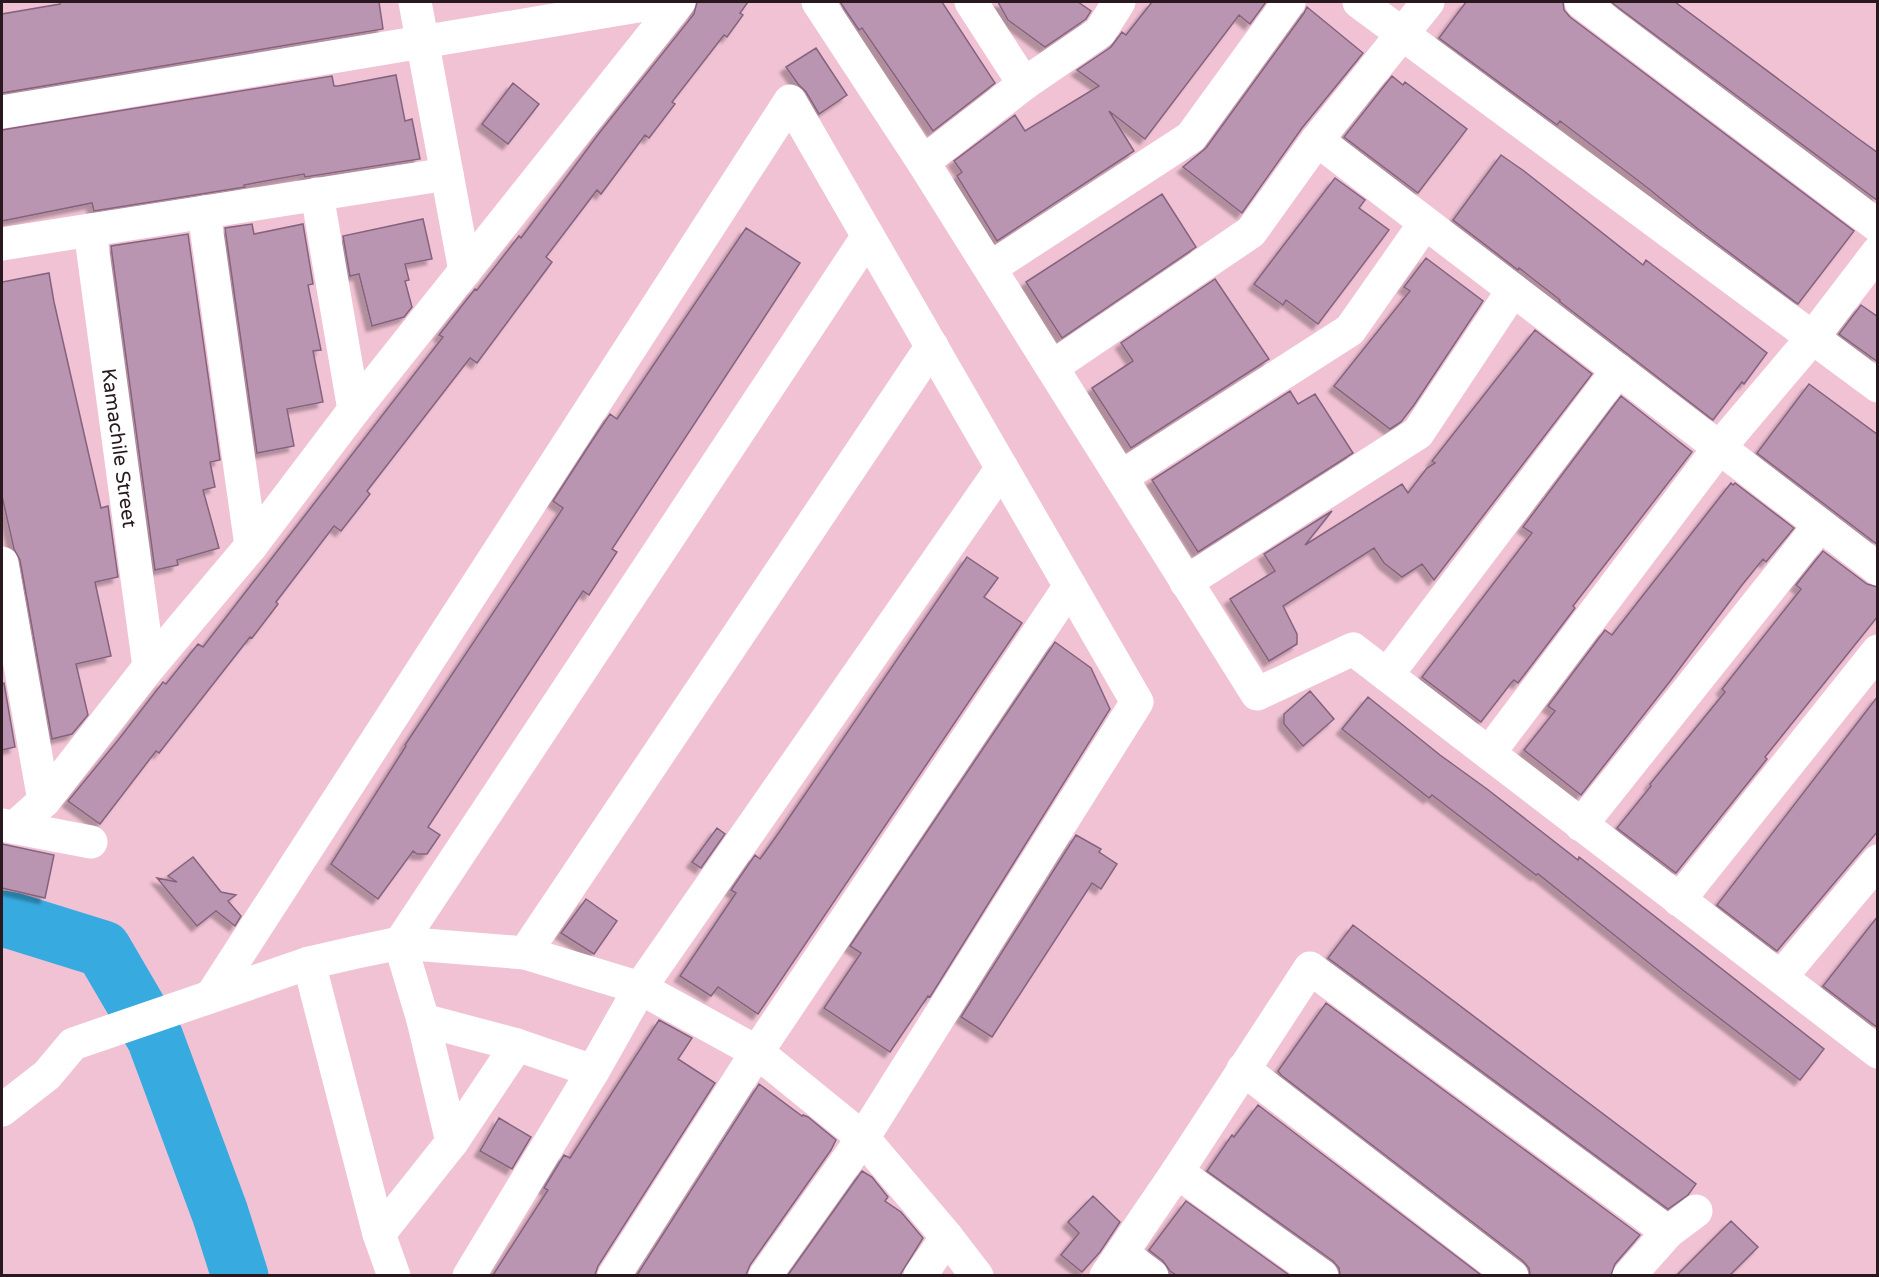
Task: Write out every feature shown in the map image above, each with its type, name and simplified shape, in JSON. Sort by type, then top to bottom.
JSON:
[{"type":"street","points":[[415,2],[465,271]]},
{"type":"street","points":[[2,112],[662,2]]},
{"type":"street","points":[[8,826],[44,801],[149,667],[251,546],[354,410],[679,2]]},
{"type":"street","points":[[819,2],[923,162],[1257,694],[1353,649],[1878,1052]]},
{"type":"street","points":[[971,2],[1024,84]]},
{"type":"street","points":[[923,162],[1024,84],[1100,32],[1119,2]]},
{"type":"street","points":[[990,268],[1191,137],[1288,2]]},
{"type":"street","points":[[1359,2],[1878,386]]},
{"type":"street","points":[[1052,367],[1251,232],[1317,140],[1428,2]]},
{"type":"street","points":[[1581,2],[1878,226]]},
{"type":"street","points":[[212,995],[790,101],[1137,702],[862,1138],[765,1275]]},
{"type":"street","points":[[1317,140],[1878,569]]},
{"type":"street","points":[[2,244],[447,174]]},
{"type":"street","points":[[317,194],[354,410]]},
{"type":"street","points":[[204,212],[251,546]]},
{"type":"street","points":[[1120,477],[1350,330],[1425,223]]},
{"type":"street","name":"Kamachile Street","points":[[90,230],[149,667]]},
{"type":"street","points":[[400,944],[868,236]]},
{"type":"street","points":[[1489,753],[1719,448],[1813,337],[1878,252]]},
{"type":"street","points":[[1186,582],[1418,433],[1513,290]]},
{"type":"street","points":[[525,953],[932,346]]},
{"type":"street","points":[[1387,675],[1618,370]]},
{"type":"street","points":[[469,1275],[593,1071],[640,987],[1002,468]]},
{"type":"street","points":[[1581,825],[1820,525]]},
{"type":"street","points":[[2,563],[44,801]]},
{"type":"street","points":[[614,1275],[758,1052],[1070,586]]},
{"type":"street","points":[[1679,900],[1878,651]]},
{"type":"street","points":[[8,826],[91,842]]},
{"type":"street","points":[[1781,977],[1873,878]]},
{"type":"street","points":[[400,944],[423,1020],[452,1142]]},
{"type":"street","points":[[2,1110],[47,1075],[73,1044],[309,963],[400,944],[525,953],[640,987],[758,1052],[862,1138],[977,1275]]},
{"type":"street","points":[[309,963],[379,1234],[394,1275]]},
{"type":"street","points":[[1152,1275],[1115,1265],[1310,968],[1668,1232]]},
{"type":"street","points":[[423,1020],[517,1045],[593,1071]]},
{"type":"street","points":[[379,1234],[452,1142],[517,1045]]},
{"type":"street","points":[[1244,1069],[1512,1275]]},
{"type":"street","points":[[1177,1172],[1322,1275]]},
{"type":"street","points":[[1629,1275],[1668,1232],[1696,1211]]},
{"type":"street","points":[[920,1275],[947,1237]]},
{"type":"building","points":[[60,2],[379,2],[383,29],[2,93],[2,14],[60,4]]},
{"type":"building","points":[[697,2],[748,2],[740,13],[743,15],[727,37],[724,35],[672,102],[675,104],[649,138],[645,135],[601,194],[597,190],[546,257],[552,262],[477,363],[470,358],[367,491],[370,494],[341,531],[334,526],[276,602],[278,604],[252,638],[250,637],[159,753],[156,751],[100,824],[68,801],[163,682],[166,684],[198,644],[203,647],[443,337],[439,335],[519,236],[521,238],[600,132],[694,14]]},
{"type":"building","points":[[840,2],[942,2],[995,83],[933,131],[862,28],[859,30]]},
{"type":"building","points":[[998,2],[1078,2],[1091,11],[1086,19],[1045,47],[1008,20]]},
{"type":"building","points":[[1152,2],[1266,2],[1250,24],[1239,15],[1145,139],[1109,111],[1134,151],[997,241],[957,176],[962,172],[954,161],[1015,115],[1025,131],[1099,86],[1077,70],[1111,47],[1122,32],[1126,35]]},
{"type":"building","points":[[1466,2],[1563,2],[1564,10],[1570,17],[1854,231],[1798,304],[1560,121],[1557,125],[1439,38]]},
{"type":"building","points":[[1611,2],[1675,2],[1878,153],[1878,201]]},
{"type":"building","points":[[1307,7],[1363,53],[1302,128],[1242,213],[1183,167],[1206,148]]},
{"type":"building","points":[[816,48],[847,95],[819,114],[806,92],[786,67]]},
{"type":"building","points":[[396,75],[405,121],[412,119],[420,159],[305,177],[304,174],[244,185],[245,187],[94,211],[92,203],[2,221],[2,130],[332,76],[334,86],[338,86]]},
{"type":"building","points":[[1392,76],[1403,85],[1405,82],[1467,129],[1418,193],[1344,137]]},
{"type":"building","points":[[513,83],[539,104],[508,144],[482,124]]},
{"type":"building","points":[[1501,155],[1643,265],[1646,260],[1767,353],[1713,420],[1519,268],[1518,270],[1453,220]]},
{"type":"building","points":[[1335,178],[1365,200],[1359,208],[1389,230],[1318,324],[1286,300],[1283,305],[1254,284]]},
{"type":"building","points":[[1162,194],[1196,247],[1062,338],[1026,282]]},
{"type":"building","points":[[423,219],[432,259],[405,264],[409,280],[405,281],[412,307],[404,317],[372,326],[359,274],[350,276],[343,236]]},
{"type":"building","points":[[252,224],[254,234],[303,224],[313,284],[308,285],[321,350],[313,351],[323,402],[287,409],[294,446],[257,453],[225,228]]},
{"type":"building","points":[[746,228],[800,263],[612,549],[617,552],[589,595],[583,591],[428,827],[440,835],[427,854],[417,854],[413,851],[378,899],[331,864],[405,745],[563,508],[553,501],[590,444],[610,414],[617,419]]},
{"type":"building","points":[[188,234],[220,460],[210,462],[215,487],[203,490],[219,548],[177,560],[178,565],[155,570],[111,246]]},
{"type":"building","points":[[1426,258],[1483,301],[1414,405],[1401,422],[1390,429],[1334,386],[1410,291],[1404,287]]},
{"type":"building","points":[[49,273],[101,508],[108,506],[118,577],[95,582],[111,656],[76,664],[88,715],[72,734],[52,739],[20,560],[14,549],[2,496],[2,282]]},
{"type":"building","points":[[1215,279],[1269,359],[1131,448],[1092,388],[1133,361],[1121,343]]},
{"type":"building","points":[[1861,305],[1878,317],[1878,362],[1839,334]]},
{"type":"building","points":[[1535,330],[1592,374],[1434,580],[1422,564],[1402,577],[1384,563],[1374,548],[1283,606],[1297,634],[1297,644],[1269,661],[1230,599],[1275,571],[1264,554],[1332,511],[1305,545],[1402,484],[1408,493],[1427,468],[1435,463],[1432,461]]},
{"type":"building","points":[[1809,384],[1878,435],[1878,545],[1757,453]]},
{"type":"building","points":[[1290,391],[1298,404],[1315,394],[1353,453],[1198,552],[1152,480]]},
{"type":"building","points":[[1621,396],[1692,452],[1573,606],[1575,608],[1518,683],[1514,680],[1511,683],[1481,722],[1422,677],[1532,533],[1523,527]]},
{"type":"building","points":[[1731,483],[1733,485],[1735,483],[1794,528],[1766,562],[1763,559],[1742,585],[1581,795],[1524,750],[1555,711],[1548,706],[1605,630],[1612,635]]},
{"type":"building","points":[[1823,551],[1867,584],[1878,587],[1878,616],[1676,873],[1617,828],[1725,692],[1722,689],[1801,589],[1796,585]]},
{"type":"building","points":[[967,557],[998,578],[984,597],[1022,623],[758,1014],[718,987],[711,996],[680,976],[736,893],[731,890],[755,855],[760,859],[780,831]]},
{"type":"building","points":[[1055,642],[1091,668],[1110,709],[930,997],[928,996],[890,1052],[824,1008],[861,953],[850,946]]},
{"type":"building","points":[[4,683],[15,747],[2,750],[2,684]]},
{"type":"building","points":[[1310,691],[1334,719],[1303,746],[1284,724],[1284,714]]},
{"type":"building","points":[[1878,696],[1878,831],[1777,951],[1717,905]]},
{"type":"building","points":[[1368,697],[1578,860],[1579,857],[1824,1049],[1800,1080],[1538,874],[1536,875],[1432,795],[1429,798],[1342,729]]},
{"type":"building","points":[[717,828],[725,834],[701,868],[692,862]]},
{"type":"building","points":[[1076,835],[1101,849],[1099,852],[1117,864],[1101,889],[1092,883],[992,1037],[961,1017]]},
{"type":"building","points":[[2,844],[54,855],[45,898],[2,888]]},
{"type":"building","points":[[193,857],[221,892],[236,895],[228,901],[241,916],[235,926],[216,911],[197,926],[157,878],[177,882],[168,876]]},
{"type":"building","points":[[586,899],[617,921],[594,954],[561,933]]},
{"type":"building","points":[[1878,916],[1878,1028],[1823,986]]},
{"type":"building","points":[[1353,925],[1696,1184],[1688,1195],[1668,1209],[1328,958]]},
{"type":"building","points":[[1326,1003],[1640,1235],[1615,1264],[1611,1275],[1530,1275],[1529,1268],[1523,1261],[1281,1075],[1278,1071]]},
{"type":"building","points":[[659,1020],[692,1038],[678,1059],[715,1083],[598,1266],[595,1275],[493,1275],[548,1190],[544,1188],[564,1155],[570,1158]]},
{"type":"building","points":[[759,1084],[802,1116],[808,1117],[836,1140],[831,1150],[750,1265],[746,1275],[637,1275]]},
{"type":"building","points":[[1258,1105],[1481,1275],[1340,1275],[1339,1268],[1333,1261],[1207,1171],[1232,1135],[1234,1137]]},
{"type":"building","points":[[499,1118],[531,1137],[512,1169],[480,1151]]},
{"type":"building","points":[[862,1171],[872,1177],[888,1197],[885,1201],[901,1212],[923,1238],[900,1275],[788,1275]]},
{"type":"building","points":[[1093,1196],[1120,1222],[1100,1252],[1082,1272],[1061,1255],[1079,1233],[1068,1222]]},
{"type":"building","points":[[1186,1201],[1289,1275],[1176,1275],[1170,1271],[1163,1261],[1149,1250]]},
{"type":"building","points":[[1731,1221],[1758,1247],[1730,1275],[1677,1275]]},
{"type":"waterway","points":[[2,919],[103,949],[155,1038],[220,1213],[240,1276]]}]
